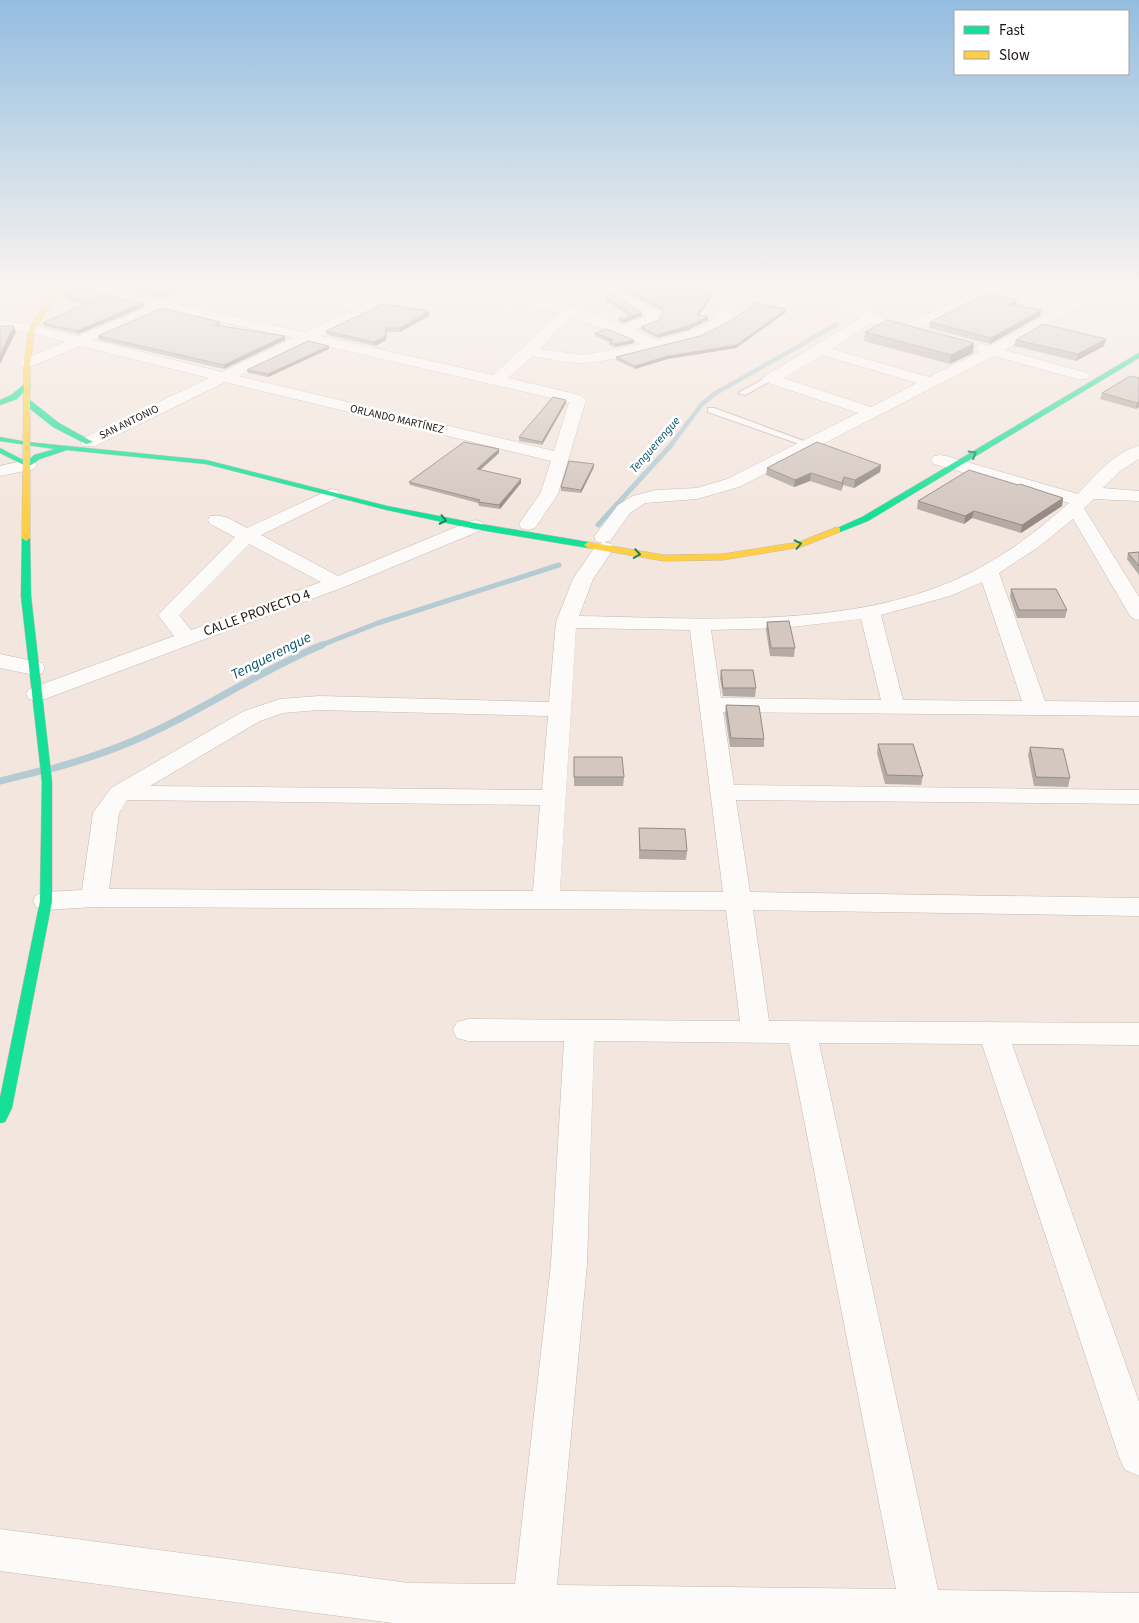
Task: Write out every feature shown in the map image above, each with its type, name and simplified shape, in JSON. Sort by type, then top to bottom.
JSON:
[{"type":"main road","points":[[1040,401],[1107,362]]},
{"type":"main road","points":[[0,439],[88,442],[215,457],[398,501],[528,524],[664,558],[723,557],[802,544],[865,519],[946,460],[1125,362]]},
{"type":"main road","points":[[0,1118],[5,1108],[46,901],[47,782],[26,596],[27,363]]},
{"type":"main road","points":[[0,403],[14,396],[28,384]]},
{"type":"main road","points":[[27,402],[39,415],[88,442]]},
{"type":"main road","points":[[0,430],[27,439],[72,448],[206,462],[331,494],[475,526],[603,543],[659,547],[712,546]]},
{"type":"main road","points":[[28,465],[37,457],[72,448]]},
{"type":"main road","points":[[0,450],[28,465]]},
{"type":"main road","points":[[751,540],[790,536],[799,532]]},
{"type":"street","name":"ORLANDO MARTÍNEZ","points":[[160,362],[561,458]]},
{"type":"street","name":"SAN ANTONIO","points":[[88,442],[254,362]]},
{"type":"street","points":[[416,362],[578,400],[549,494],[528,524]]},
{"type":"street","points":[[497,380],[519,362]]},
{"type":"street","points":[[589,362],[606,372]]},
{"type":"street","points":[[770,378],[799,362]]},
{"type":"street","points":[[860,362],[930,382]]},
{"type":"street","points":[[546,901],[558,709],[566,622],[583,579],[625,509],[636,501],[647,497],[689,494],[713,490],[733,483],[969,362]]},
{"type":"street","points":[[1033,362],[1082,376]]},
{"type":"street","points":[[770,378],[871,412]]},
{"type":"street","points":[[566,622],[700,624],[777,621],[870,613],[935,594],[988,571],[1038,539],[1082,501],[1111,470],[1139,451]]},
{"type":"street","points":[[946,460],[1082,501],[1139,496]]},
{"type":"street","points":[[0,471],[28,465]]},
{"type":"street","points":[[187,638],[168,615],[247,535],[331,494]]},
{"type":"street","points":[[1082,501],[1139,614]]},
{"type":"street","points":[[218,520],[337,583]]},
{"type":"street","name":"CALLE PROYECTO 4","points":[[37,694],[337,583],[475,526]]},
{"type":"street","points":[[988,571],[1036,708]]},
{"type":"street","points":[[870,613],[894,707]]},
{"type":"street","points":[[700,624],[756,1032]]},
{"type":"street","points":[[0,661],[34,668]]},
{"type":"street","points":[[94,898],[106,813],[120,793],[252,716],[280,706],[319,703],[558,709]]},
{"type":"street","points":[[711,705],[1139,709]]},
{"type":"street","points":[[724,792],[1139,797]]},
{"type":"street","points":[[120,793],[552,798]]},
{"type":"street","points":[[46,901],[94,898],[739,901],[1139,907]]},
{"type":"street","points":[[468,1030],[1139,1034]]},
{"type":"street","points":[[534,1606],[569,1264],[579,1031]]},
{"type":"street","points":[[802,1032],[922,1617]]},
{"type":"street","points":[[993,1033],[1139,1456]]},
{"type":"street","points":[[0,1550],[407,1614],[534,1606],[627,1615],[922,1617],[1139,1614]]},
{"type":"lane","points":[[742,393],[770,378]]},
{"type":"lane","points":[[711,410],[808,444]]},
{"type":"building","points":[[210,362],[231,362],[224,365]]},
{"type":"building","points":[[264,362],[295,362],[268,374],[247,370]]},
{"type":"building","points":[[626,362],[649,362],[635,366]]},
{"type":"building","points":[[1130,376],[1139,378],[1139,401],[1137,403],[1102,393]]},
{"type":"building","points":[[553,397],[566,400],[542,442],[519,437]]},
{"type":"building","points":[[464,442],[499,449],[477,469],[521,479],[499,505],[478,502],[480,500],[409,482]]},
{"type":"building","points":[[817,442],[881,465],[855,480],[844,477],[842,483],[811,473],[795,480],[767,468]]},
{"type":"building","points":[[569,461],[594,464],[581,490],[561,487]]},
{"type":"building","points":[[969,470],[1063,498],[1022,525],[974,511],[965,516],[918,501]]},
{"type":"building","points":[[1139,552],[1139,566],[1128,553]]},
{"type":"building","points":[[1011,589],[1056,589],[1067,610],[1019,610]]},
{"type":"building","points":[[789,621],[795,648],[771,648],[767,622]]},
{"type":"building","points":[[721,670],[753,670],[756,688],[723,688]]},
{"type":"building","points":[[726,705],[759,706],[764,739],[731,738]]},
{"type":"building","points":[[878,744],[913,744],[923,776],[887,775]]},
{"type":"building","points":[[1030,747],[1063,749],[1070,778],[1036,777]]},
{"type":"building","points":[[574,757],[622,757],[624,777],[574,777]]},
{"type":"building","points":[[639,828],[685,829],[687,851],[640,850]]},
{"type":"waterway","name":"Tenguerengue","points":[[671,445],[702,404],[714,394],[771,362]]},
{"type":"waterway","name":"Tenguerengue","points":[[598,525],[672,444]]},
{"type":"waterway","name":"Tenguerengue","points":[[319,646],[378,623],[559,565]]},
{"type":"waterway","name":"Tenguerengue","points":[[51,769],[143,737],[279,665],[322,645]]},
{"type":"waterway","name":"Tenguerengue","points":[[0,781],[40,771]]},
{"type":"traffic: fast","points":[[837,530],[865,519],[1128,362]]},
{"type":"traffic: fast","points":[[0,403],[14,397],[28,384]]},
{"type":"traffic: fast","points":[[27,402],[56,425],[89,442]]},
{"type":"traffic: fast","points":[[0,439],[27,444],[206,462],[387,508],[475,526],[588,545]]},
{"type":"traffic: fast","points":[[0,450],[28,465],[37,457],[64,449]]},
{"type":"traffic: fast","points":[[0,1118],[5,1108],[46,901],[47,782],[26,596],[26,538]]},
{"type":"traffic: slow","points":[[26,538],[27,362]]},
{"type":"traffic: slow","points":[[588,545],[664,558],[723,557],[801,544],[837,530]]}]
